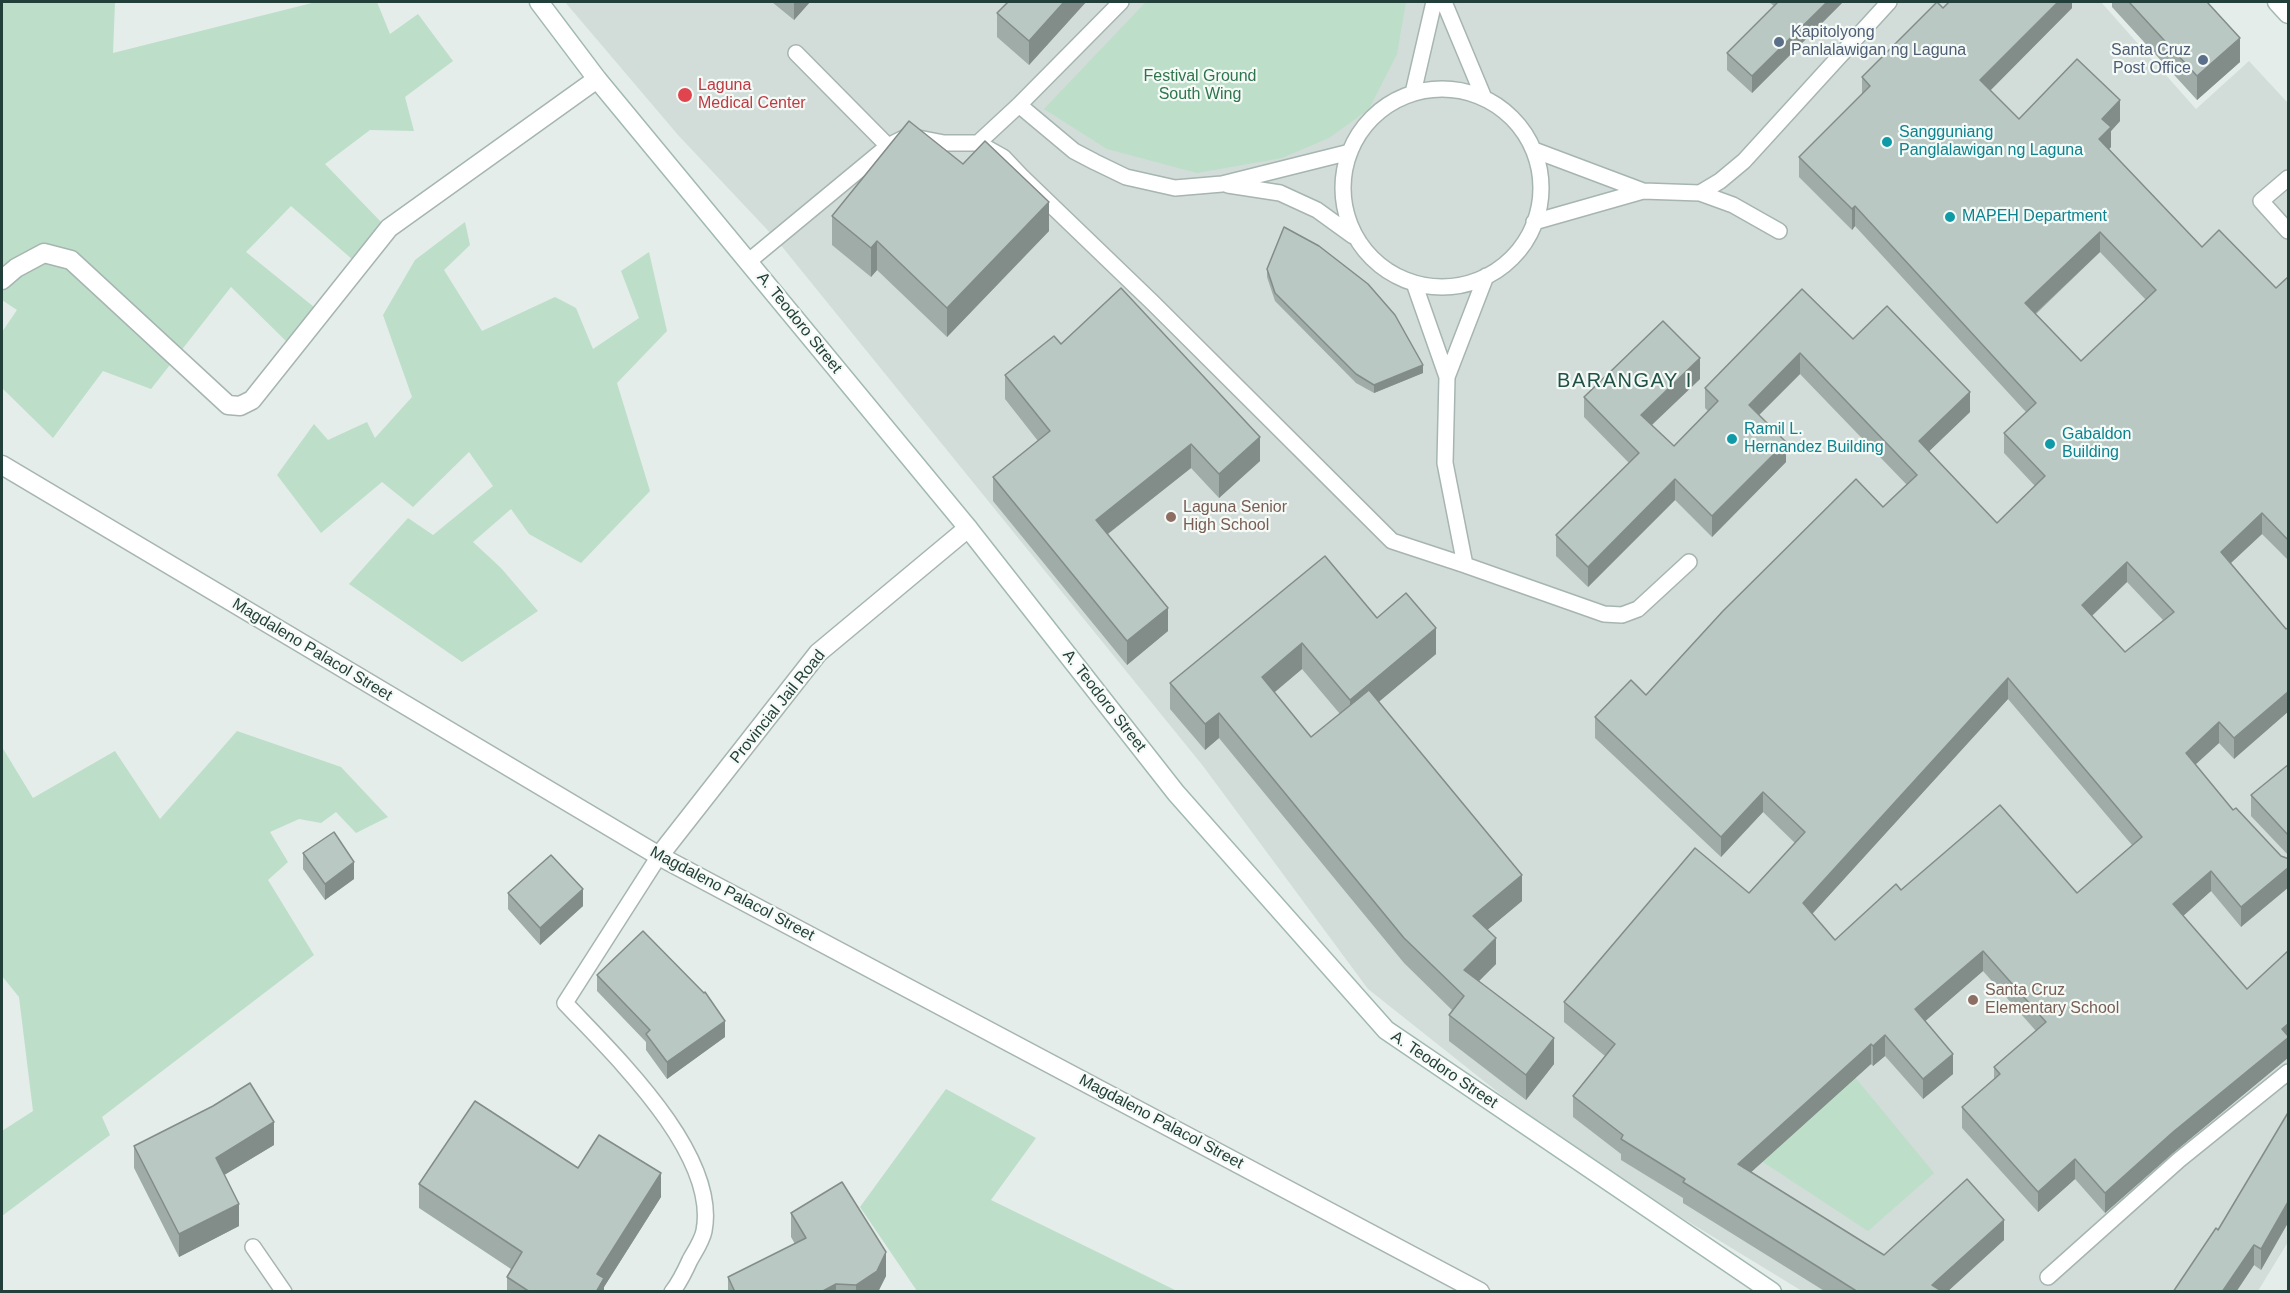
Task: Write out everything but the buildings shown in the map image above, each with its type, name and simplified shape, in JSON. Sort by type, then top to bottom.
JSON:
[{"type":"street","name":"A. Teodoro Street","points":[[539,2],[597,79],[968,528],[1176,793],[1386,1030],[1772,1292]]},
{"type":"street","points":[[2277,2],[2289,14]]},
{"type":"street","points":[[2,280],[16,268],[44,253],[71,260],[228,405],[240,406],[252,400],[389,228],[597,79]]},
{"type":"street","name":"Magdaleno Palacol Street","points":[[2,465],[659,856],[1480,1292]]},
{"type":"street","name":"Provincial Jail Road","points":[[659,856],[818,653],[968,528]]},
{"type":"lane","points":[[978,143],[1121,2]]},
{"type":"lane","points":[[1413,93],[1434,2]]},
{"type":"lane","points":[[1444,2],[1484,98]]},
{"type":"lane","points":[[1700,193],[1720,181],[1744,161],[1889,2]]},
{"type":"lane","points":[[796,53],[888,147]]},
{"type":"lane","points":[[1222,184],[1280,193],[1317,210],[1356,238],[1381,266],[1397,276],[1414,283],[1451,286],[1486,276],[1502,266],[1516,254],[1526,239],[1539,205],[1541,186],[1534,150],[1514,120],[1500,107],[1484,98],[1449,89],[1431,89],[1413,93],[1381,110],[1357,136],[1350,152],[1344,169],[1344,205],[1348,222],[1356,238]]},
{"type":"lane","points":[[1019,105],[1074,151],[1126,177],[1175,188],[1222,184],[1350,152]]},
{"type":"lane","points":[[749,261],[888,147],[908,136],[944,143],[978,143],[1003,157],[1392,541],[1604,614],[1622,615],[1638,609],[1689,562]]},
{"type":"lane","points":[[1534,150],[1643,191]]},
{"type":"lane","points":[[2289,178],[2261,201],[2289,231]]},
{"type":"lane","points":[[1534,222],[1643,191],[1700,193],[1733,205],[1779,231]]},
{"type":"lane","points":[[1446,377],[1486,276]]},
{"type":"lane","points":[[1414,283],[1446,377],[1445,463],[1465,565]]},
{"type":"lane","points":[[659,856],[565,1003],[636,1078],[690,1153],[704,1192],[704,1232],[672,1292]]},
{"type":"lane","points":[[2048,1277],[2180,1160],[2289,1072]]},
{"type":"lane","points":[[253,1247],[284,1292]]},
{"type":"shaded area","points":[[565,2],[2101,2],[2196,109],[2249,61],[2288,103],[2288,655],[2267,687],[2288,712],[2288,1242],[2258,1291],[1802,1291],[1679,1216],[1543,1128],[1368,989],[1203,766],[775,238],[678,135]]},
{"type":"green space","points":[[2,2],[115,2],[113,53],[316,2],[377,2],[390,34],[418,14],[453,61],[405,97],[414,131],[370,130],[325,164],[382,223],[353,260],[291,206],[246,252],[314,307],[287,342],[231,287],[151,389],[103,371],[53,438],[2,388],[2,332],[17,310],[2,300]]},
{"type":"green space","name":"Festival Ground South Wing","points":[[1146,2],[1406,2],[1397,54],[1369,109],[1329,138],[1282,158],[1197,173],[1107,149],[1044,109]]},
{"type":"green space","points":[[465,222],[470,245],[444,270],[482,331],[555,297],[576,308],[593,349],[639,318],[621,271],[649,252],[667,331],[617,383],[650,491],[581,563],[529,534],[511,509],[473,542],[501,568],[538,611],[462,662],[349,584],[408,518],[433,535],[493,486],[469,452],[413,507],[382,482],[321,533],[277,475],[314,424],[328,440],[367,422],[375,438],[412,397],[383,315],[415,260]]},
{"type":"green space","points":[[237,731],[341,767],[388,817],[356,833],[336,812],[321,823],[299,819],[270,832],[288,862],[268,880],[314,955],[102,1117],[110,1135],[2,1216],[2,1131],[33,1111],[19,997],[2,976],[2,747],[33,798],[115,751],[160,819]]},
{"type":"green space","points":[[1839,1058],[1934,1173],[1868,1231],[1731,1141]]},
{"type":"green space","points":[[946,1089],[1036,1138],[991,1200],[1177,1291],[917,1291],[860,1207]]},
{"type":"place","name":"Kapitolyong Panlalawigan ng Laguna","points":[[1779,42]]},
{"type":"place","name":"Santa Cruz Post Office","points":[[2203,60]]},
{"type":"place","name":"Laguna Medical Center","points":[[685,95]]},
{"type":"place","name":"Sangguniang Panglalawigan ng Laguna","points":[[1887,142]]},
{"type":"place","name":"MAPEH Department","points":[[1950,217]]},
{"type":"place","name":"Ramil L. Hernandez Building","points":[[1732,439]]},
{"type":"place","name":"Gabaldon Building","points":[[2050,444]]},
{"type":"place","name":"Laguna Senior High School","points":[[1171,517]]},
{"type":"place","name":"Santa Cruz Elementary School","points":[[1973,1000]]},
{"type":"district","name":"BARANGAY I","points":[[1625,381]]}]
